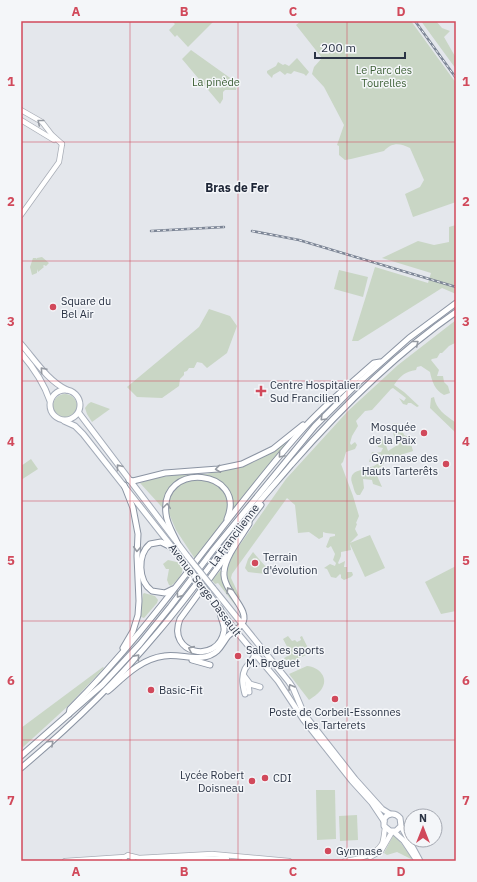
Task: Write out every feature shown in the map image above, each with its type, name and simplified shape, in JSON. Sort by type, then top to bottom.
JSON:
[{"type":"main road","points":[[21,110],[42,122],[52,135],[62,144]]},
{"type":"main road","points":[[21,120],[62,144]]},
{"type":"main road","points":[[21,215],[59,162],[62,144]]},
{"type":"main road","name":"La Francilienne","points":[[21,756],[102,685],[140,644],[214,549],[315,426],[381,361],[408,338],[456,303]]},
{"type":"main road","name":"La Francilienne","points":[[21,768],[48,746],[121,674],[159,631],[271,487],[321,431],[356,395],[417,342],[456,312]]},
{"type":"main road","points":[[21,353],[34,370],[46,391],[50,401],[52,413],[57,419],[64,421],[72,419],[79,413],[81,405],[80,400],[74,393],[60,386],[50,378],[22,344]]},
{"type":"main road","points":[[69,714],[70,709],[117,659],[180,584],[224,525],[275,462],[316,415],[374,363],[381,361]]},
{"type":"main road","points":[[50,401],[55,393],[68,390]]},
{"type":"main road","name":"Avenue Serge Dassault","points":[[79,413],[188,557],[289,682],[304,714],[330,748],[382,809],[390,814]]},
{"type":"main road","points":[[129,480],[133,481],[165,473],[218,469],[242,464],[273,449],[316,415]]},
{"type":"main road","name":"Avenue Serge Dassault","points":[[64,421],[80,430],[209,594],[235,630],[278,681],[303,719],[352,781],[374,806],[384,821]]},
{"type":"main road","points":[[177,542],[166,516],[166,505],[168,496],[173,487],[186,479],[195,477],[207,478],[216,481],[224,488],[230,504],[229,514],[224,525]]},
{"type":"main road","points":[[117,659],[117,655],[133,631],[138,615],[140,601],[137,556],[138,534],[133,508],[124,485]]},
{"type":"main road","points":[[220,610],[224,632],[222,639],[213,648],[206,651],[196,652],[181,642],[177,633],[180,619],[271,491],[271,487]]},
{"type":"main road","points":[[80,715],[86,713],[136,667],[146,661],[167,656],[196,658],[206,656],[218,650],[229,636],[242,624],[244,620],[243,609],[227,588],[224,580],[224,572],[227,561],[249,524],[249,521]]},
{"type":"main road","points":[[173,548],[161,542],[152,543],[148,546],[142,560],[142,575],[148,589],[158,593],[168,592],[180,584]]},
{"type":"main road","points":[[248,683],[247,693],[243,684],[244,676],[246,668],[254,658],[255,653]]},
{"type":"main road","points":[[160,657],[200,661],[210,665]]},
{"type":"main road","points":[[251,663],[256,660],[261,661]]},
{"type":"main road","points":[[244,676],[248,683],[252,686],[260,687]]},
{"type":"main road","points":[[345,861],[371,854],[376,850],[382,843],[385,828],[385,817],[390,814],[394,814],[399,816],[401,826],[420,861]]},
{"type":"main road","points":[[357,861],[378,854],[393,832],[398,830],[401,826]]},
{"type":"main road","points":[[385,828],[393,832],[404,841],[417,861]]},
{"type":"main road","points":[[65,861],[124,859],[128,855],[132,859],[212,854],[289,861]]},
{"type":"main road","points":[[143,861],[202,858],[259,861]]},
{"type":"green space","points":[[172,21],[214,21],[188,47],[177,35],[175,37],[169,30],[175,24]]},
{"type":"green space","name":"Le Parc des Tourelles","points":[[301,21],[411,21],[456,83],[456,202],[413,217],[405,194],[420,187],[424,180],[410,148],[406,146],[396,144],[390,146],[384,151],[345,160],[339,155],[339,146],[337,145],[344,125],[324,87],[312,74],[314,67],[322,58],[296,25]]},
{"type":"green space","points":[[421,21],[436,21],[442,28],[450,31],[444,37],[456,58],[456,69]]},
{"type":"green space","name":"La pinède","points":[[191,50],[233,80],[237,79],[236,90],[225,90],[223,92],[223,99],[220,104],[182,59]]},
{"type":"green space","points":[[297,58],[309,72],[306,76],[294,71],[291,74],[287,73],[285,75],[280,71],[273,75],[272,78],[267,73],[267,71],[276,66],[278,62],[289,66]]},
{"type":"green space","points":[[456,225],[456,294],[442,288],[358,341],[352,341],[375,267],[428,283],[431,273],[382,258],[418,241],[434,245],[449,242],[449,227]]},
{"type":"green space","points":[[42,257],[49,263],[46,266],[44,265],[44,267],[38,272],[37,269],[37,273],[32,275],[30,267],[33,258],[36,259]]},
{"type":"green space","points":[[339,270],[368,277],[363,297],[334,289]]},
{"type":"green space","points":[[209,309],[230,316],[237,326],[227,353],[207,368],[202,363],[197,362],[194,368],[189,368],[184,372],[184,375],[180,379],[179,386],[162,398],[137,397],[127,387],[199,327]]},
{"type":"green space","points":[[456,320],[455,343],[440,353],[437,358],[431,360],[439,370],[437,376],[443,376],[444,382],[448,386],[450,393],[444,395],[438,391],[430,372],[421,366],[417,367],[416,370],[404,374],[394,385],[419,406],[417,407],[411,403],[408,403],[407,405],[403,404],[399,398],[404,401],[406,398],[393,388],[391,389],[372,410],[365,411],[356,421],[358,426],[350,443],[351,445],[355,442],[357,445],[355,449],[346,452],[341,464],[359,516],[355,529],[358,535],[350,543],[370,535],[385,568],[365,577],[350,544],[351,550],[341,552],[338,563],[339,564],[345,561],[344,567],[347,567],[347,572],[352,572],[353,575],[344,580],[341,578],[340,574],[336,578],[331,577],[327,569],[324,568],[330,564],[335,566],[336,563],[333,560],[335,554],[331,546],[328,548],[326,547],[330,537],[335,536],[335,534],[323,532],[323,537],[319,539],[309,532],[298,533],[295,505],[287,498],[232,574],[231,578],[240,597],[235,605],[218,583],[215,584],[212,580],[220,571],[228,566],[234,553],[286,479],[348,411],[398,365]]},
{"type":"green space","points":[[65,394],[74,397],[77,406],[74,415],[65,418],[56,415],[53,406],[56,397]]},
{"type":"green space","points":[[434,397],[437,405],[444,414],[455,422],[456,433],[430,408],[431,398]]},
{"type":"green space","points":[[91,402],[110,409],[92,422],[85,408]]},
{"type":"green space","points":[[392,424],[400,424],[404,435],[409,437],[413,451],[388,459],[379,469],[375,471],[382,487],[373,484],[372,480],[363,479],[364,488],[360,495],[357,495],[355,493],[351,478],[356,472],[376,465],[379,462],[369,462],[372,452],[381,452],[383,448],[378,447],[376,439],[378,437],[381,438],[385,442],[388,451],[399,444],[400,442],[394,437]]},
{"type":"green space","points":[[289,441],[195,559],[176,530],[170,516],[140,483],[156,478],[181,474],[207,474],[254,462]]},
{"type":"green space","points":[[31,459],[38,469],[21,480],[21,466]]},
{"type":"green space","name":"Terrain d'évolution","points":[[253,552],[266,567],[266,574],[248,572],[245,568],[248,559]]},
{"type":"green space","points":[[168,560],[181,563],[183,570],[171,586],[167,580],[169,569],[166,569],[163,564]]},
{"type":"green space","points":[[456,566],[456,611],[441,614],[425,582]]},
{"type":"green space","points":[[144,593],[155,596],[158,600],[144,618],[141,617],[141,615]]},
{"type":"green space","points":[[288,636],[292,641],[295,640],[297,642],[301,640],[300,637],[302,636],[308,649],[305,652],[306,655],[288,664],[284,658],[291,654],[283,639]]},
{"type":"green space","points":[[307,666],[316,668],[324,677],[321,690],[309,700],[289,674]]},
{"type":"green space","points":[[103,667],[104,668],[68,706],[21,749],[21,728]]},
{"type":"green space","points":[[316,790],[335,790],[336,839],[317,840]]},
{"type":"green space","points":[[357,815],[358,840],[340,841],[339,816]]},
{"type":"green space","points":[[393,836],[395,836],[412,858],[411,859],[397,852],[387,855],[384,853]]},
{"type":"railway","points":[[415,21],[456,78]]},
{"type":"railway","points":[[151,231],[224,227]]},
{"type":"railway","points":[[252,231],[299,240],[456,287]]},
{"type":"place","name":"Square du Bel Air","points":[[53,307]]},
{"type":"place","name":"Centre Hospitalier Sud Francilien","points":[[261,391]]},
{"type":"place","name":"Mosquée de la Paix","points":[[424,433]]},
{"type":"place","name":"Gymnase des Hauts Tarterêts","points":[[446,464]]},
{"type":"place","name":"Terrain d'évolution","points":[[255,563]]},
{"type":"place","name":"Salle des sports M. Broguet","points":[[238,656]]},
{"type":"place","name":"Basic-Fit","points":[[151,690]]},
{"type":"place","name":"Poste de Corbeil-Essonnes les Tarterets","points":[[335,699]]},
{"type":"place","name":"CDI","points":[[265,778]]},
{"type":"place","name":"Lycée Robert Doisneau","points":[[252,781]]},
{"type":"place","name":"Gymnase","points":[[328,851]]},
{"type":"district","name":"Bras de Fer","points":[[237,188]]}]
